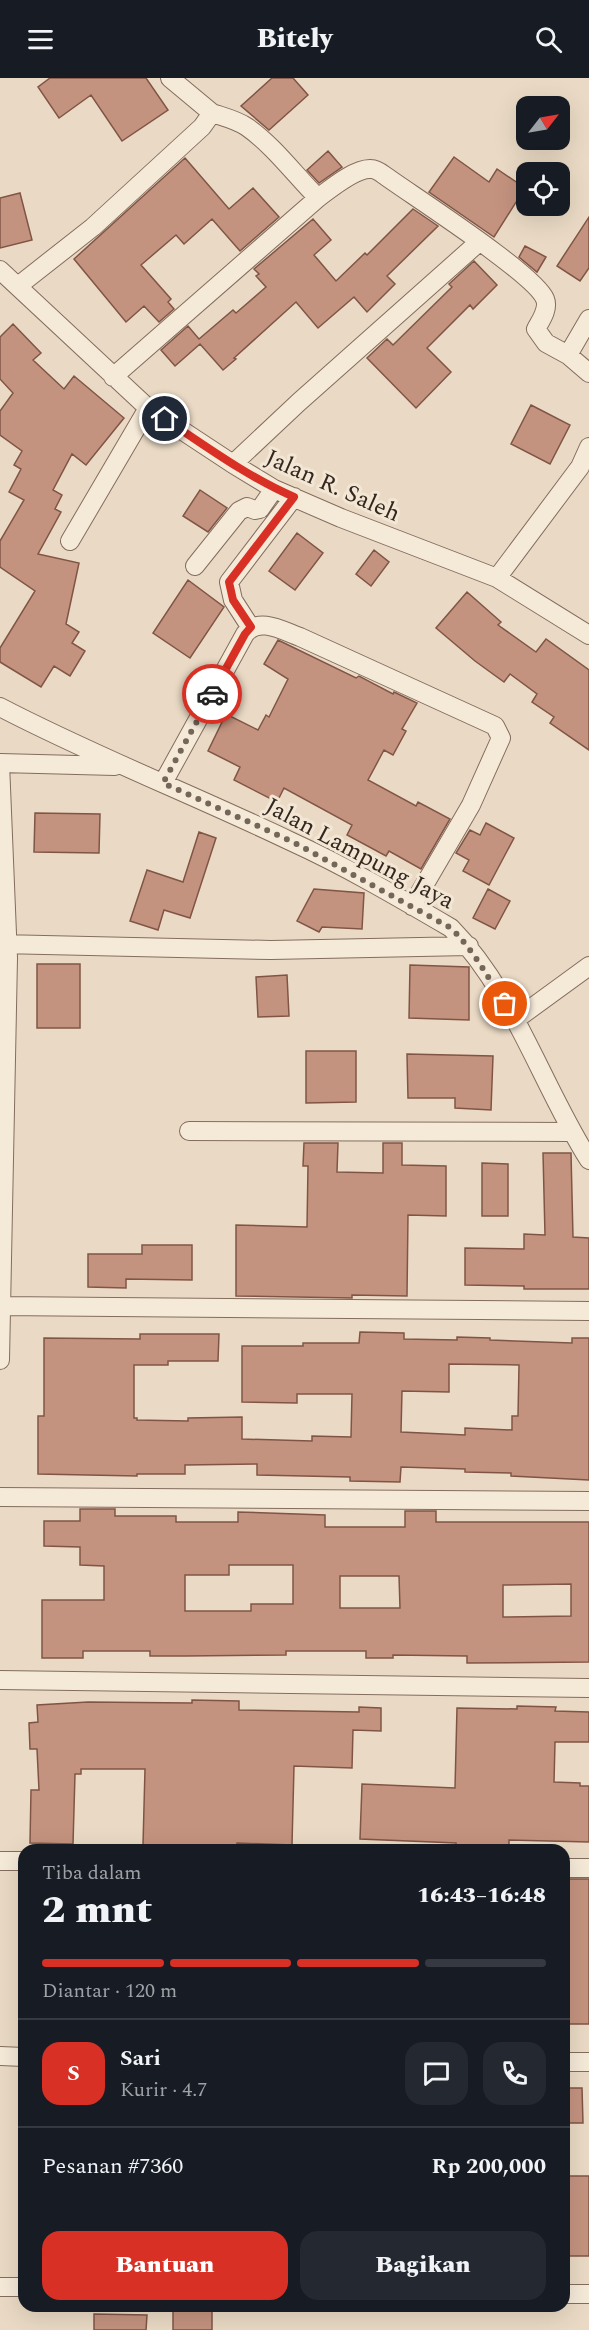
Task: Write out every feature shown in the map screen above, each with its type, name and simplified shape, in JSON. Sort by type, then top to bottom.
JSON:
[{"type":"street","points":[[171,78],[212,113],[248,127],[318,198]]},
{"type":"street","points":[[18,286],[138,188],[202,128],[212,113]]},
{"type":"street","points":[[113,377],[318,198],[357,173],[370,169],[376,170],[515,267],[541,290],[547,302],[545,314],[536,329],[546,343],[568,355],[589,373]]},
{"type":"street","points":[[232,464],[479,242]]},
{"type":"street","name":"Jalan R. Saleh","points":[[0,270],[148,408],[232,464],[274,489],[497,579],[586,626]]},
{"type":"street","points":[[568,355],[589,319]]},
{"type":"street","points":[[70,541],[148,408]]},
{"type":"street","points":[[497,579],[580,467],[589,447]]},
{"type":"street","points":[[195,566],[239,511],[247,507],[260,509],[274,489]]},
{"type":"street","points":[[251,627],[233,600],[229,582],[294,497]]},
{"type":"street","points":[[251,627],[268,626],[300,637],[495,726],[500,733],[501,740],[498,748],[471,805],[412,906]]},
{"type":"street","points":[[163,783],[240,642],[251,627]]},
{"type":"street","name":"Jalan Lampung Jaya","points":[[0,707],[66,740],[293,842],[451,928],[469,946],[514,1020],[571,1132],[589,1160]]},
{"type":"street","points":[[0,1360],[3,944],[0,763],[128,766]]},
{"type":"street","points":[[3,944],[271,950],[469,946]]},
{"type":"street","points":[[514,1020],[589,966]]},
{"type":"street","points":[[189,1131],[571,1132]]},
{"type":"street","points":[[1,1306],[589,1311]]},
{"type":"street","points":[[0,1497],[589,1501]]},
{"type":"street","points":[[0,1680],[589,1688]]},
{"type":"street","points":[[0,1861],[18,1861]]},
{"type":"street","points":[[570,1868],[589,1868]]},
{"type":"street","points":[[0,2056],[18,2057]]},
{"type":"street","points":[[570,2062],[589,2062]]},
{"type":"street","points":[[0,2287],[18,2287]]},
{"type":"street","points":[[570,2294],[589,2294]]},
{"type":"building","points":[[50,78],[146,78],[168,110],[122,141],[91,95],[59,118],[38,87]]},
{"type":"building","points":[[272,78],[293,78],[308,95],[269,130],[241,106]]},
{"type":"building","points":[[328,151],[342,167],[319,183],[307,170]]},
{"type":"building","points":[[454,157],[489,182],[497,169],[516,182],[516,202],[494,237],[429,192]]},
{"type":"building","points":[[185,158],[229,209],[253,188],[279,217],[240,251],[212,219],[184,244],[176,235],[141,265],[171,299],[168,302],[174,309],[159,322],[144,306],[126,322],[74,259]]},
{"type":"building","points":[[20,193],[32,240],[0,248],[0,198]]},
{"type":"building","points":[[413,209],[438,226],[387,276],[395,284],[367,312],[354,297],[318,328],[296,302],[223,370],[200,344],[175,366],[161,350],[188,326],[199,339],[233,310],[236,313],[266,287],[256,276],[259,274],[254,269],[313,219],[331,240],[314,255],[336,281],[365,253],[367,255]]},
{"type":"building","points":[[589,217],[589,268],[580,281],[557,266]]},
{"type":"building","points":[[525,246],[546,257],[537,272],[519,257]]},
{"type":"building","points":[[474,261],[497,285],[473,309],[470,305],[427,348],[451,372],[416,408],[367,358],[387,339],[393,345],[452,287],[449,284]]},
{"type":"building","points":[[13,324],[41,353],[33,360],[64,389],[74,376],[124,418],[86,465],[72,454],[53,490],[62,495],[55,509],[61,512],[38,554],[79,563],[66,624],[79,632],[72,643],[85,651],[70,676],[54,666],[41,687],[0,662],[0,648],[35,591],[0,567],[0,541],[24,500],[9,492],[21,469],[14,465],[22,451],[0,435],[0,411],[13,393],[0,379],[0,337]]},
{"type":"building","points":[[531,405],[570,425],[550,464],[511,444]]},
{"type":"building","points":[[200,490],[227,508],[208,532],[183,516]]},
{"type":"building","points":[[297,533],[323,553],[295,590],[269,571]]},
{"type":"building","points":[[374,550],[389,562],[371,586],[356,574]]},
{"type":"building","points":[[188,580],[224,607],[190,658],[153,633]]},
{"type":"building","points":[[467,592],[501,622],[498,625],[536,652],[546,639],[589,670],[589,750],[550,723],[554,717],[532,702],[537,694],[510,674],[504,682],[436,628]]},
{"type":"building","points":[[278,640],[356,678],[359,676],[393,694],[394,692],[417,703],[402,729],[406,731],[393,755],[384,750],[368,780],[416,806],[418,802],[450,819],[421,869],[389,851],[386,856],[347,835],[352,825],[284,788],[277,802],[234,780],[240,767],[208,751],[226,714],[258,730],[266,715],[269,717],[288,679],[264,664]]},
{"type":"building","points":[[35,813],[100,814],[99,853],[34,852]]},
{"type":"building","points":[[486,823],[514,838],[489,885],[463,871],[469,860],[456,853],[470,830],[480,835]]},
{"type":"building","points":[[199,832],[216,838],[190,918],[164,910],[158,930],[130,921],[147,870],[183,882]]},
{"type":"building","points":[[314,889],[364,893],[362,929],[322,927],[319,932],[297,921]]},
{"type":"building","points":[[488,889],[510,901],[495,929],[473,918]]},
{"type":"building","points":[[37,964],[80,964],[80,1028],[37,1028]]},
{"type":"building","points":[[410,965],[469,967],[469,1020],[409,1018]]},
{"type":"building","points":[[287,975],[289,1016],[258,1017],[256,977]]},
{"type":"building","points":[[306,1051],[356,1051],[356,1102],[306,1103]]},
{"type":"building","points":[[407,1054],[493,1056],[491,1110],[455,1108],[455,1098],[408,1098]]},
{"type":"building","points":[[304,1143],[338,1143],[337,1172],[383,1173],[383,1143],[402,1143],[402,1165],[446,1166],[446,1216],[408,1215],[407,1296],[352,1295],[352,1298],[236,1296],[236,1225],[307,1227],[308,1166],[303,1166]]},
{"type":"building","points":[[543,1153],[571,1153],[573,1237],[589,1238],[589,1289],[524,1289],[524,1286],[465,1285],[465,1248],[524,1249],[524,1234],[545,1235]]},
{"type":"building","points":[[482,1163],[508,1164],[508,1216],[482,1216]]},
{"type":"building","points":[[142,1245],[192,1245],[192,1280],[126,1279],[126,1288],[88,1287],[88,1254],[142,1254]]},
{"type":"building","points":[[360,1332],[404,1333],[404,1339],[457,1340],[457,1337],[572,1343],[572,1338],[589,1338],[589,1480],[511,1476],[511,1473],[465,1472],[465,1469],[401,1467],[400,1482],[350,1481],[350,1477],[257,1475],[257,1464],[185,1465],[185,1474],[137,1474],[137,1476],[38,1474],[38,1416],[44,1416],[44,1338],[140,1339],[140,1334],[219,1334],[218,1361],[168,1361],[168,1365],[134,1365],[134,1418],[137,1420],[188,1421],[188,1418],[242,1417],[242,1439],[312,1441],[312,1436],[351,1437],[352,1394],[297,1394],[297,1403],[242,1402],[242,1346],[359,1343]],"holes":[[[449,1364],[519,1365],[518,1416],[512,1416],[512,1430],[465,1428],[465,1435],[401,1432],[402,1391],[449,1392]]]},
{"type":"building","points":[[80,1509],[115,1509],[115,1516],[176,1516],[176,1522],[238,1522],[238,1512],[325,1515],[325,1527],[405,1527],[405,1511],[436,1511],[436,1522],[589,1522],[589,1662],[467,1663],[467,1656],[393,1655],[393,1658],[366,1658],[366,1651],[286,1651],[286,1655],[150,1656],[150,1651],[83,1651],[83,1658],[42,1658],[42,1600],[104,1600],[104,1566],[80,1565],[80,1547],[44,1546],[44,1521],[80,1521]],"holes":[[[229,1565],[293,1565],[293,1604],[251,1604],[251,1611],[185,1611],[185,1575],[229,1575]],[[340,1576],[399,1576],[400,1608],[340,1608]],[[571,1584],[571,1616],[503,1617],[503,1585]]]},
{"type":"building","points":[[192,1700],[239,1701],[239,1710],[359,1712],[359,1707],[381,1708],[381,1731],[353,1730],[352,1768],[294,1766],[292,1844],[143,1844],[145,1769],[81,1769],[81,1774],[75,1774],[73,1844],[30,1843],[31,1790],[39,1790],[37,1749],[30,1749],[29,1723],[38,1722],[37,1705],[88,1702],[192,1703]]},
{"type":"building","points":[[517,1706],[556,1707],[555,1711],[589,1712],[589,1742],[555,1742],[554,1782],[580,1783],[580,1786],[589,1786],[589,1842],[509,1840],[509,1844],[456,1844],[360,1839],[362,1784],[455,1788],[457,1708],[517,1709]]},
{"type":"building","points":[[570,1879],[589,1879],[589,2024],[570,2024]]},
{"type":"building","points":[[570,2088],[582,2088],[583,2123],[570,2123]]},
{"type":"building","points":[[570,2176],[589,2176],[589,2256],[570,2256]]},
{"type":"building","points":[[173,2312],[212,2312],[212,2330],[173,2330]]},
{"type":"building","points":[[94,2314],[147,2315],[146,2330],[94,2330]]},
{"type":"way so far","points":[[212,694],[163,783],[293,842],[451,928],[469,946],[505,1004]]},
{"type":"route","points":[[165,419],[232,464],[274,489],[294,497],[229,582],[233,600],[251,627],[212,694]]}]
